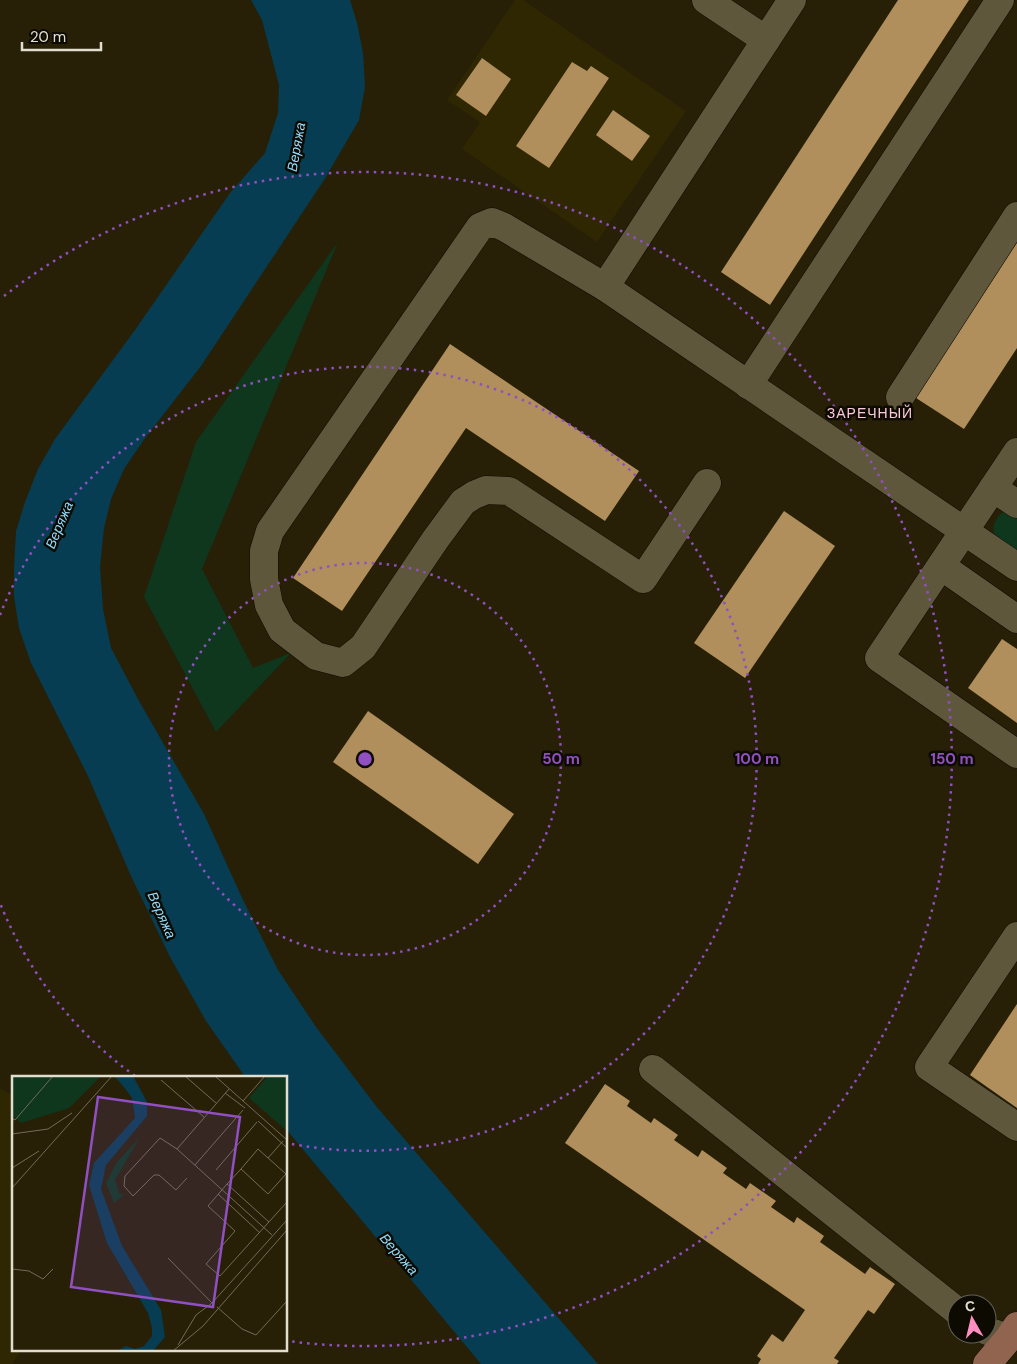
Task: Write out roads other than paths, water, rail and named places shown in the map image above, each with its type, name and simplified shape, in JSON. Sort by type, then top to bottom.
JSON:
[{"type":"main road","points":[[987,1364],[1004,1332]]},
{"type":"lane","points":[[706,0],[766,40]]},
{"type":"lane","points":[[605,287],[792,0]]},
{"type":"lane","points":[[748,385],[1000,0]]},
{"type":"lane","points":[[900,397],[1017,216]]},
{"type":"lane","points":[[707,484],[643,579],[509,491],[486,490],[474,495],[463,502],[435,540],[364,647],[343,663],[316,656],[282,630],[269,605],[264,579],[264,551],[270,531],[480,227],[492,222],[504,227],[605,287],[1017,567]]},
{"type":"lane","points":[[1017,452],[879,658],[1017,754]]},
{"type":"lane","points":[[993,488],[1017,504]]},
{"type":"lane","points":[[941,566],[1017,619]]},
{"type":"lane","points":[[1017,936],[929,1067],[1017,1127]]},
{"type":"lane","points":[[654,1069],[947,1303]]},
{"type":"water","name":"Веряжа","points":[[251,0],[350,0],[363,53],[365,87],[359,120],[324,180],[201,366],[145,438],[124,469],[111,499],[104,528],[100,567],[103,609],[111,648],[204,814],[243,900],[278,970],[316,1027],[376,1106],[598,1364],[481,1364],[288,1131],[288,1076],[245,1076],[206,1021],[170,957],[131,876],[88,776],[31,663],[19,628],[14,597],[16,531],[38,469],[55,439],[135,330],[230,193],[265,153],[278,113],[279,85],[262,20]]},
{"type":"district","name":"ЗАРЕЧНЫЙ","points":[[870,413]]}]
